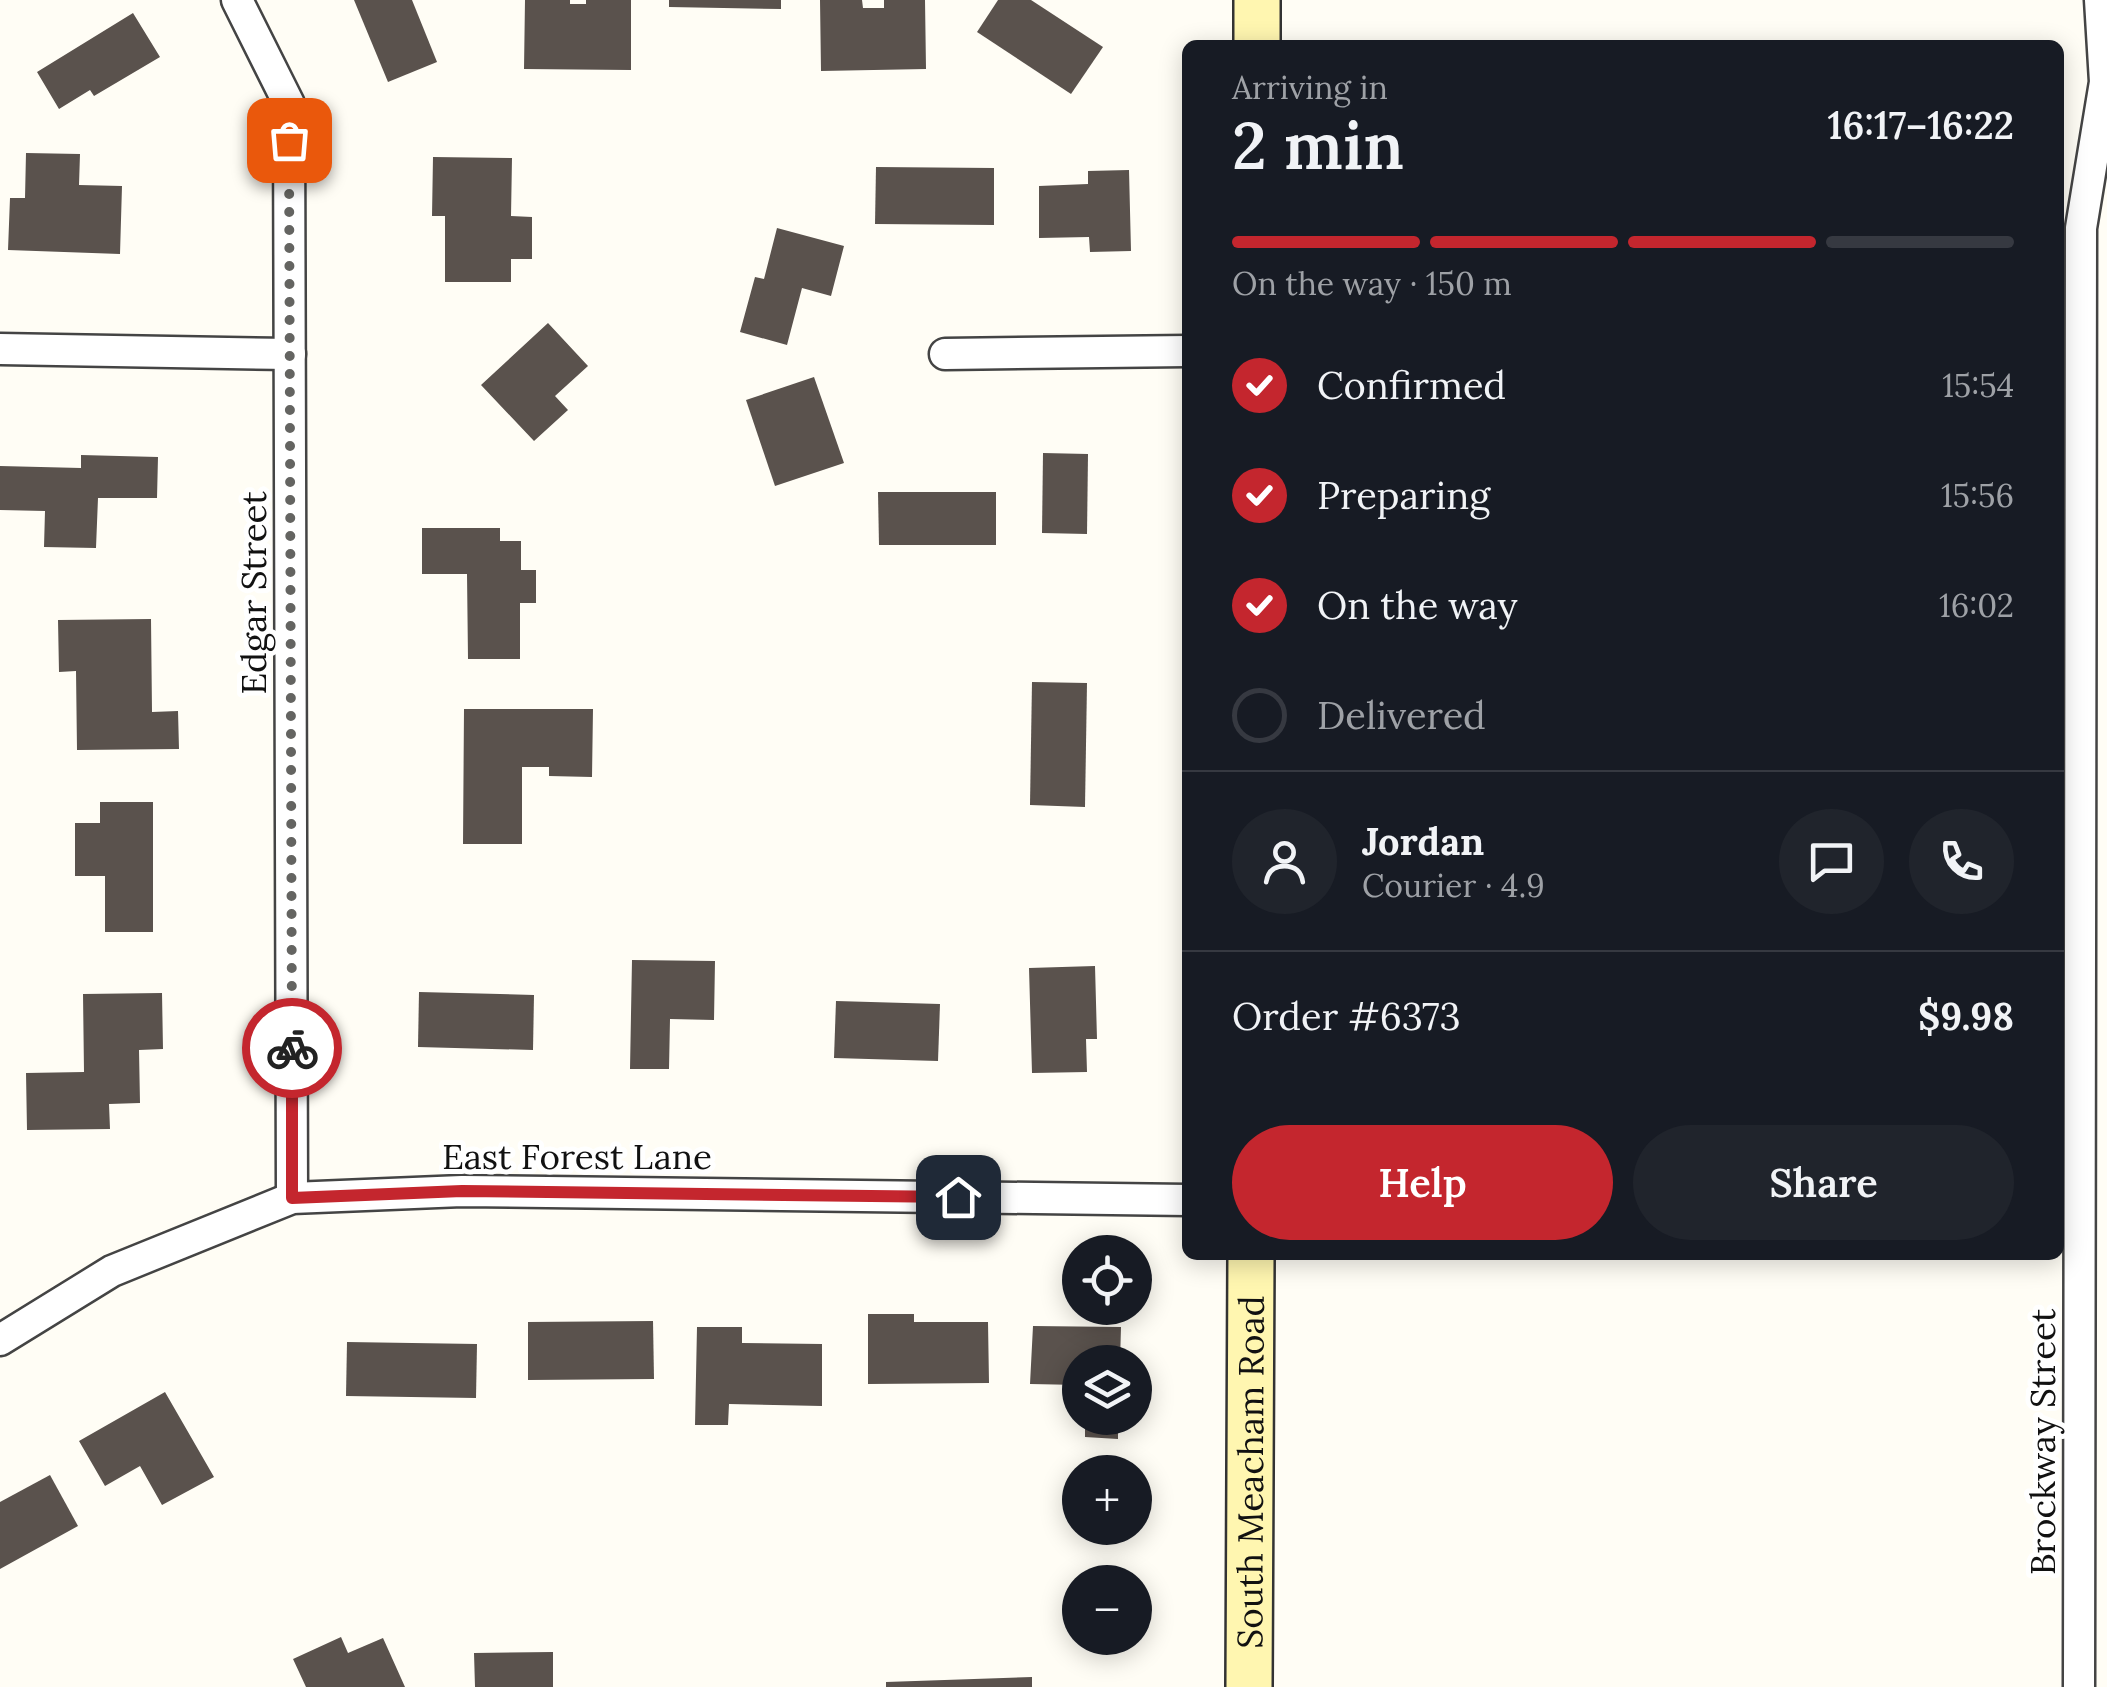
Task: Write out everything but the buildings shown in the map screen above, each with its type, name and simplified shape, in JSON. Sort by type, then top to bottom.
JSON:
[{"type":"main road","points":[[1256,40],[1257,0]]},
{"type":"main road","name":"South Meacham Road","points":[[1250,1687],[1251,1260]]},
{"type":"street","name":"Edgar Street","points":[[237,0],[289,104],[292,1198]]},
{"type":"street","name":"Brockway Street","points":[[2079,1687],[2081,228],[2105,82],[2100,0]]},
{"type":"street","points":[[0,349],[290,354]]},
{"type":"street","points":[[945,354],[1182,351]]},
{"type":"street","name":"East Forest Lane","points":[[0,1340],[112,1271],[292,1198],[462,1191],[1182,1200]]},
{"type":"way so far","points":[[289,140],[292,1048]]},
{"type":"route","points":[[292,1048],[292,1198],[462,1191],[958,1197]]}]
